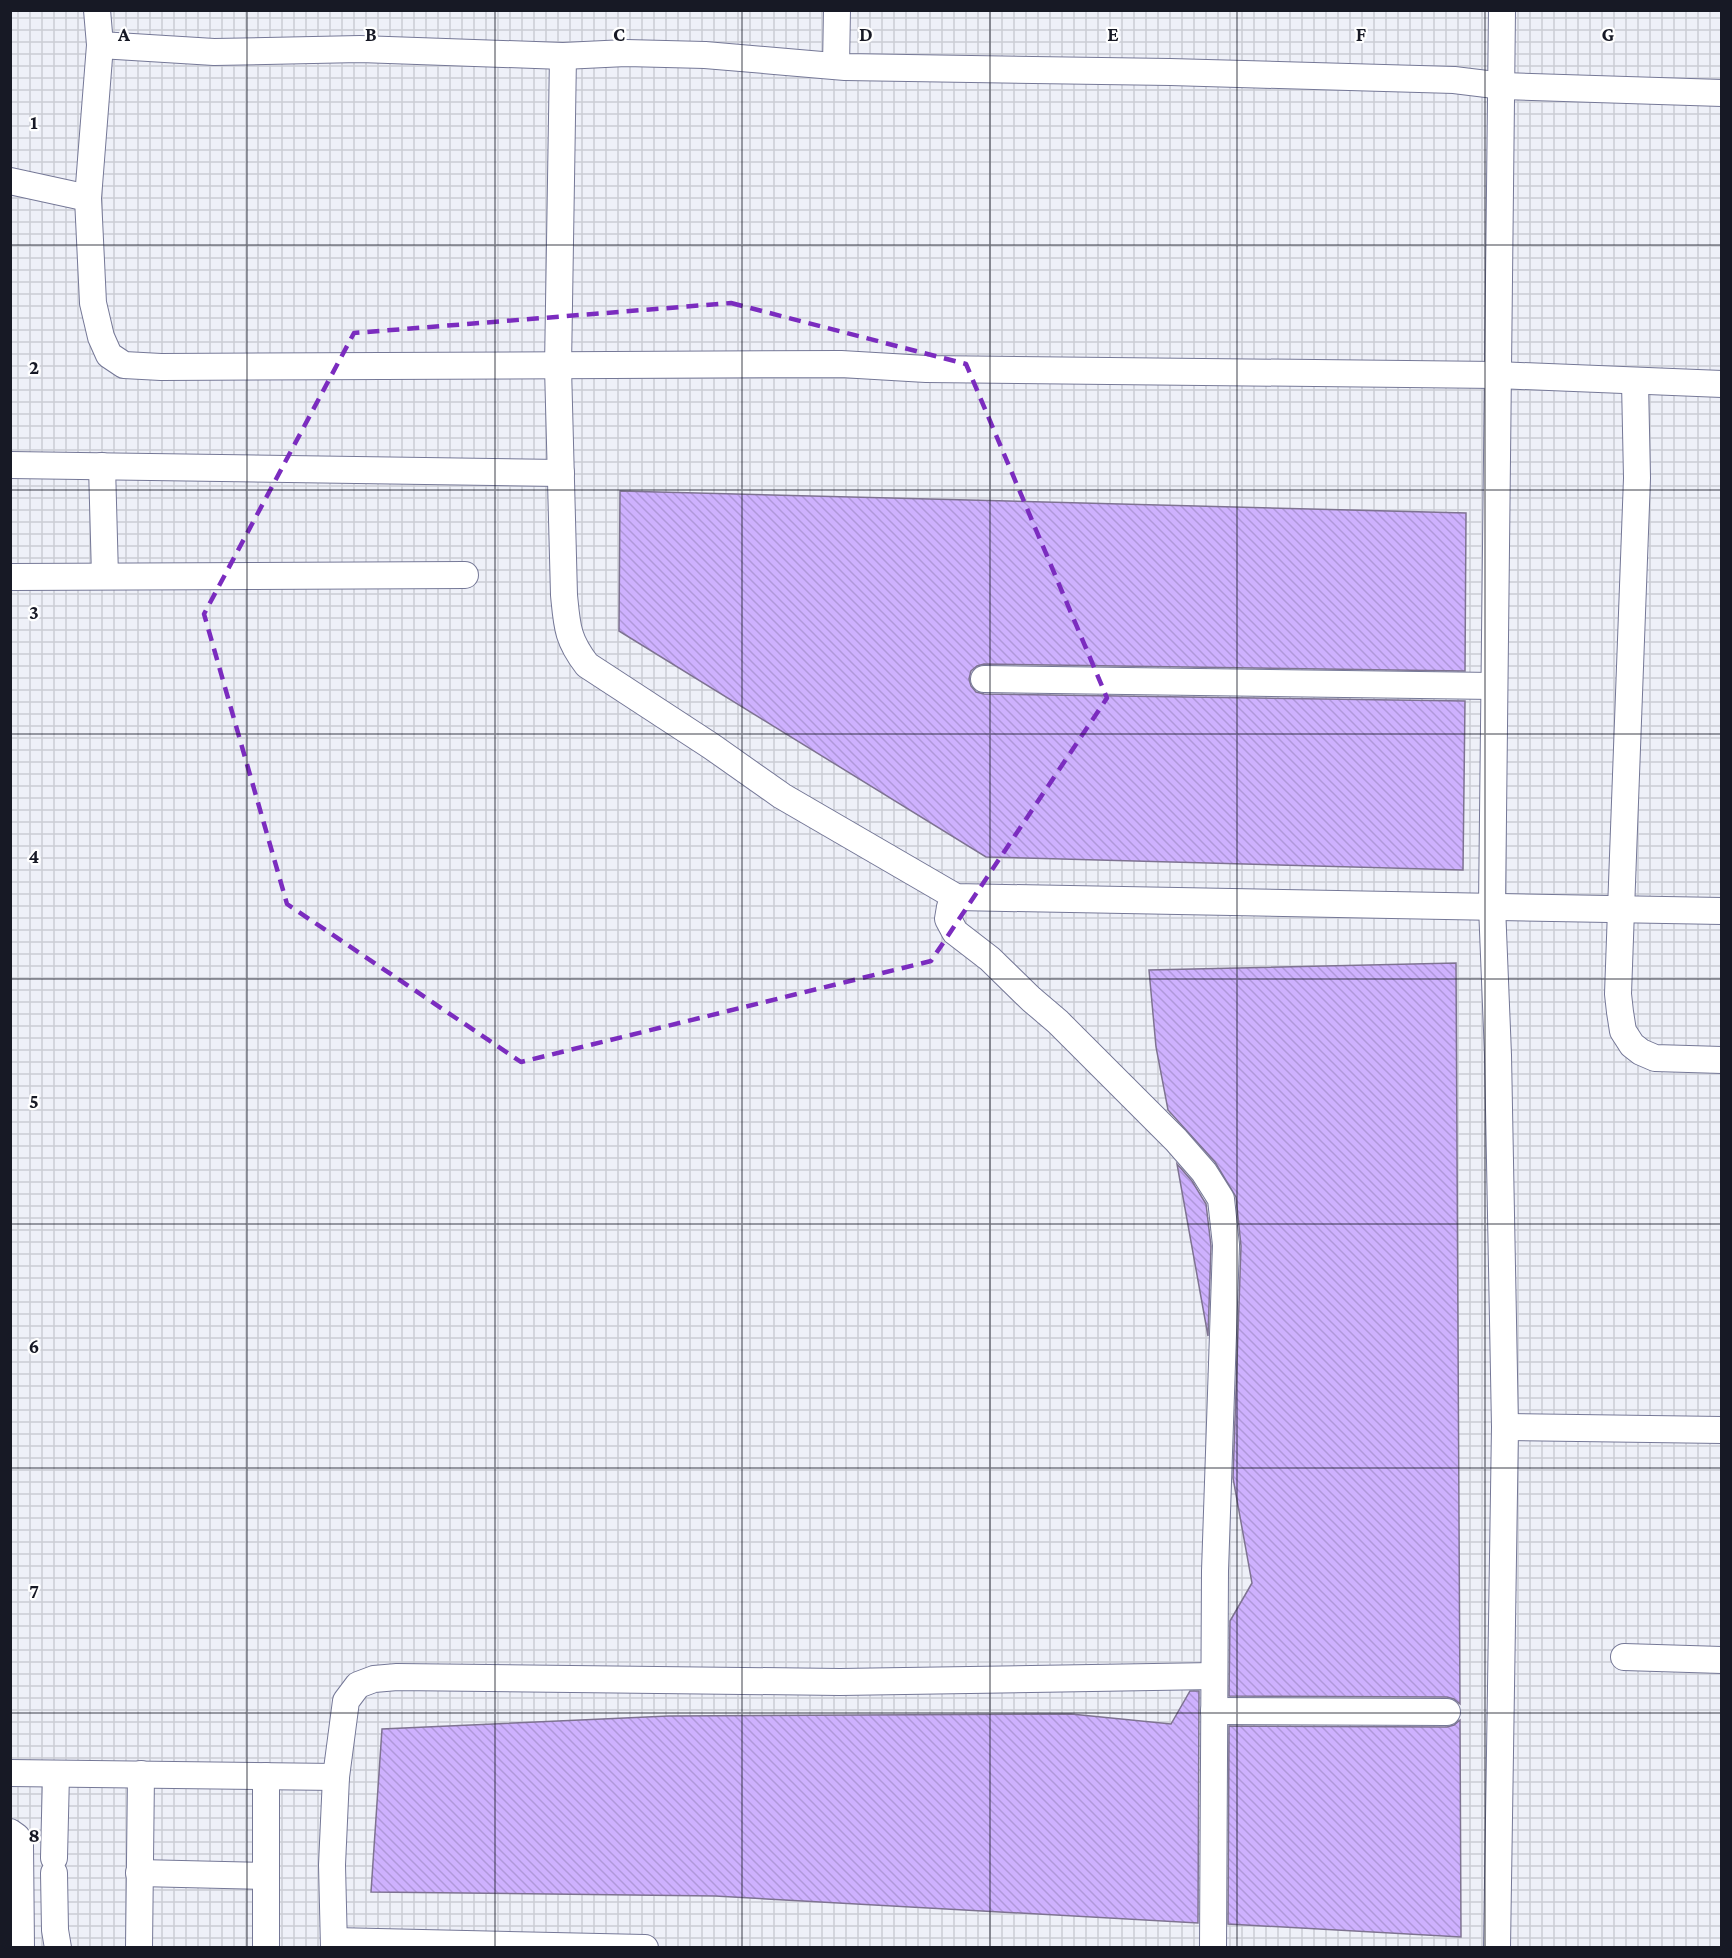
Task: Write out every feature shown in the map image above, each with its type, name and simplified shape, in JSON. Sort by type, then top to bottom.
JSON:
[{"type":"lane","points":[[97,10],[100,45],[88,198],[93,303],[101,338],[109,354],[124,365],[160,368],[841,364],[926,369],[1497,375],[1722,384]]},
{"type":"lane","points":[[836,66],[837,10]]},
{"type":"lane","points":[[1497,1947],[1505,1427],[1502,1233],[1492,906],[1497,375],[1503,86],[1502,10]]},
{"type":"lane","points":[[100,45],[214,52],[360,48],[563,56],[626,53],[705,55],[836,66],[1430,79],[1503,86],[1722,93]]},
{"type":"lane","points":[[563,56],[558,366],[564,594],[567,628],[574,648],[588,665],[782,796],[956,897],[1722,911]]},
{"type":"lane","points":[[10,181],[88,198]]},
{"type":"lane","points":[[1635,382],[1637,478],[1618,994],[1623,1031],[1632,1046],[1655,1058],[1722,1060]]},
{"type":"lane","points":[[10,465],[561,473]]},
{"type":"lane","points":[[102,466],[105,576]]},
{"type":"lane","points":[[10,577],[465,575]]},
{"type":"lane","points":[[984,679],[1494,686]]},
{"type":"lane","points":[[956,897],[950,907],[948,919],[955,932],[990,959],[1030,999],[1058,1022],[1176,1140],[1204,1173],[1221,1199],[1226,1245],[1214,1676],[1213,1947]]},
{"type":"lane","points":[[1505,1427],[1722,1430]]},
{"type":"lane","points":[[1624,1657],[1722,1660]]},
{"type":"lane","points":[[645,1947],[334,1944],[332,1865],[336,1777],[346,1701],[358,1685],[374,1679],[397,1677],[840,1682],[1214,1676]]},
{"type":"lane","points":[[1214,1711],[1447,1712]]},
{"type":"lane","points":[[10,1773],[336,1777]]},
{"type":"lane","points":[[56,1774],[54,1930],[58,1947]]},
{"type":"lane","points":[[138,1947],[141,1774]]},
{"type":"lane","points":[[266,1776],[266,1947]]},
{"type":"lane","points":[[10,1832],[17,1837],[21,1845],[21,1947]]},
{"type":"lane","points":[[139,1873],[266,1875]]},
{"type":"highlighted area","points":[[731,303],[966,364],[1107,698],[931,961],[521,1062],[287,904],[204,614],[354,333]]},
{"type":"shaded area","points":[[11,11],[1721,11],[1721,1947],[11,1947]]},
{"type":"building","points":[[620,491],[1466,513],[1465,671],[984,664],[971,671],[969,679],[976,692],[984,694],[1465,701],[1463,870],[986,857],[619,631]]},
{"type":"building","points":[[1456,963],[1460,1704],[1447,1697],[1229,1696],[1230,1621],[1252,1583],[1233,1478],[1241,1246],[1236,1197],[1215,1162],[1168,1110],[1156,1047],[1149,970]]},
{"type":"building","points":[[1177,1164],[1192,1181],[1206,1204],[1211,1246],[1208,1336]]},
{"type":"building","points":[[1190,1691],[1199,1691],[1198,1923],[715,1896],[371,1892],[382,1729],[669,1716],[1071,1714],[1171,1724]]},
{"type":"building","points":[[1460,1720],[1461,1937],[1228,1924],[1229,1726],[1447,1727]]}]
